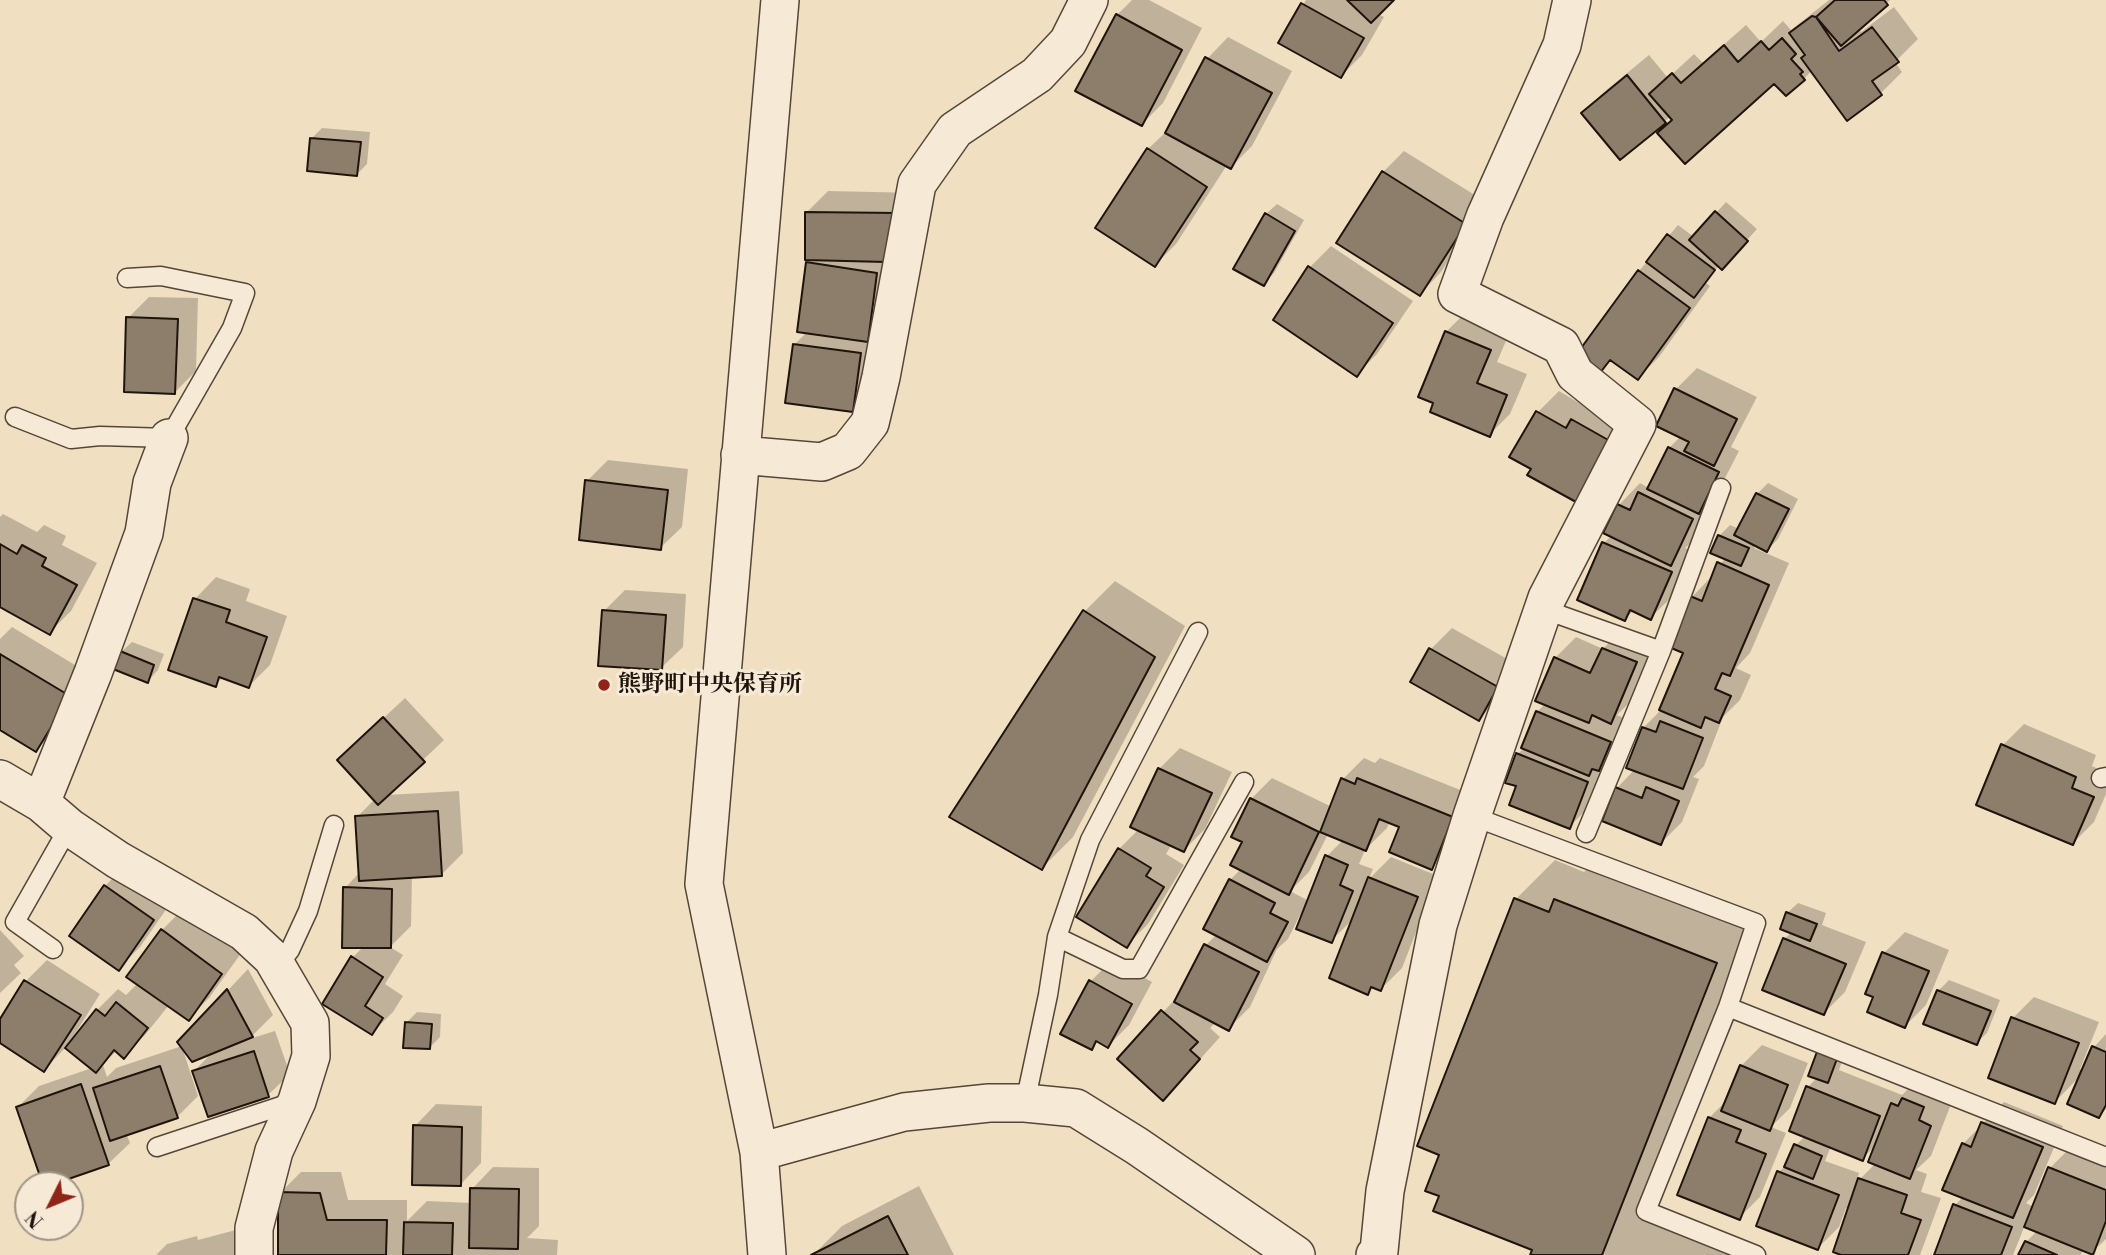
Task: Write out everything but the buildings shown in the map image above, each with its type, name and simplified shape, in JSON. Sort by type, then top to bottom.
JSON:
[{"type":"street","points":[[766,1255],[759,1152],[704,884],[780,0]]},
{"type":"street","points":[[740,455],[822,462],[848,452],[870,422],[917,184],[954,130],[1037,75],[1068,42],[1089,0]]},
{"type":"street","points":[[1375,1255],[1378,1251],[1385,1191],[1438,925],[1472,816],[1547,598],[1637,424],[1575,374],[1561,346],[1457,294],[1485,216],[1562,45],[1572,0]]},
{"type":"street","points":[[41,803],[144,533],[152,484],[169,438]]},
{"type":"street","points":[[0,779],[41,803],[69,827],[118,860],[244,932],[272,958],[310,1023],[311,1056],[297,1101],[274,1151],[254,1228],[254,1255]]},
{"type":"street","points":[[759,1152],[904,1112],[989,1103],[1076,1108],[1137,1146],[1281,1250]]},
{"type":"lane","points":[[15,417],[71,439],[100,436],[169,438],[232,328],[245,293],[161,276],[127,278]]},
{"type":"lane","points":[[1586,833],[1661,651],[1721,488]]},
{"type":"lane","points":[[1544,609],[1661,651]]},
{"type":"lane","points":[[1025,1103],[1048,995],[1057,937],[1090,840],[1198,632]]},
{"type":"lane","points":[[1057,937],[1124,969],[1139,969],[1244,782]]},
{"type":"lane","points":[[1472,816],[1756,923],[1728,1007],[1646,1211],[1756,1255]]},
{"type":"lane","points":[[278,967],[290,950],[308,911],[334,825]]},
{"type":"lane","points":[[53,949],[15,922],[69,827]]},
{"type":"lane","points":[[1728,1007],[2106,1157]]},
{"type":"lane","points":[[157,1147],[297,1101]]},
{"type":"place","name":"熊野町中央保育所","points":[[604,685]]}]
